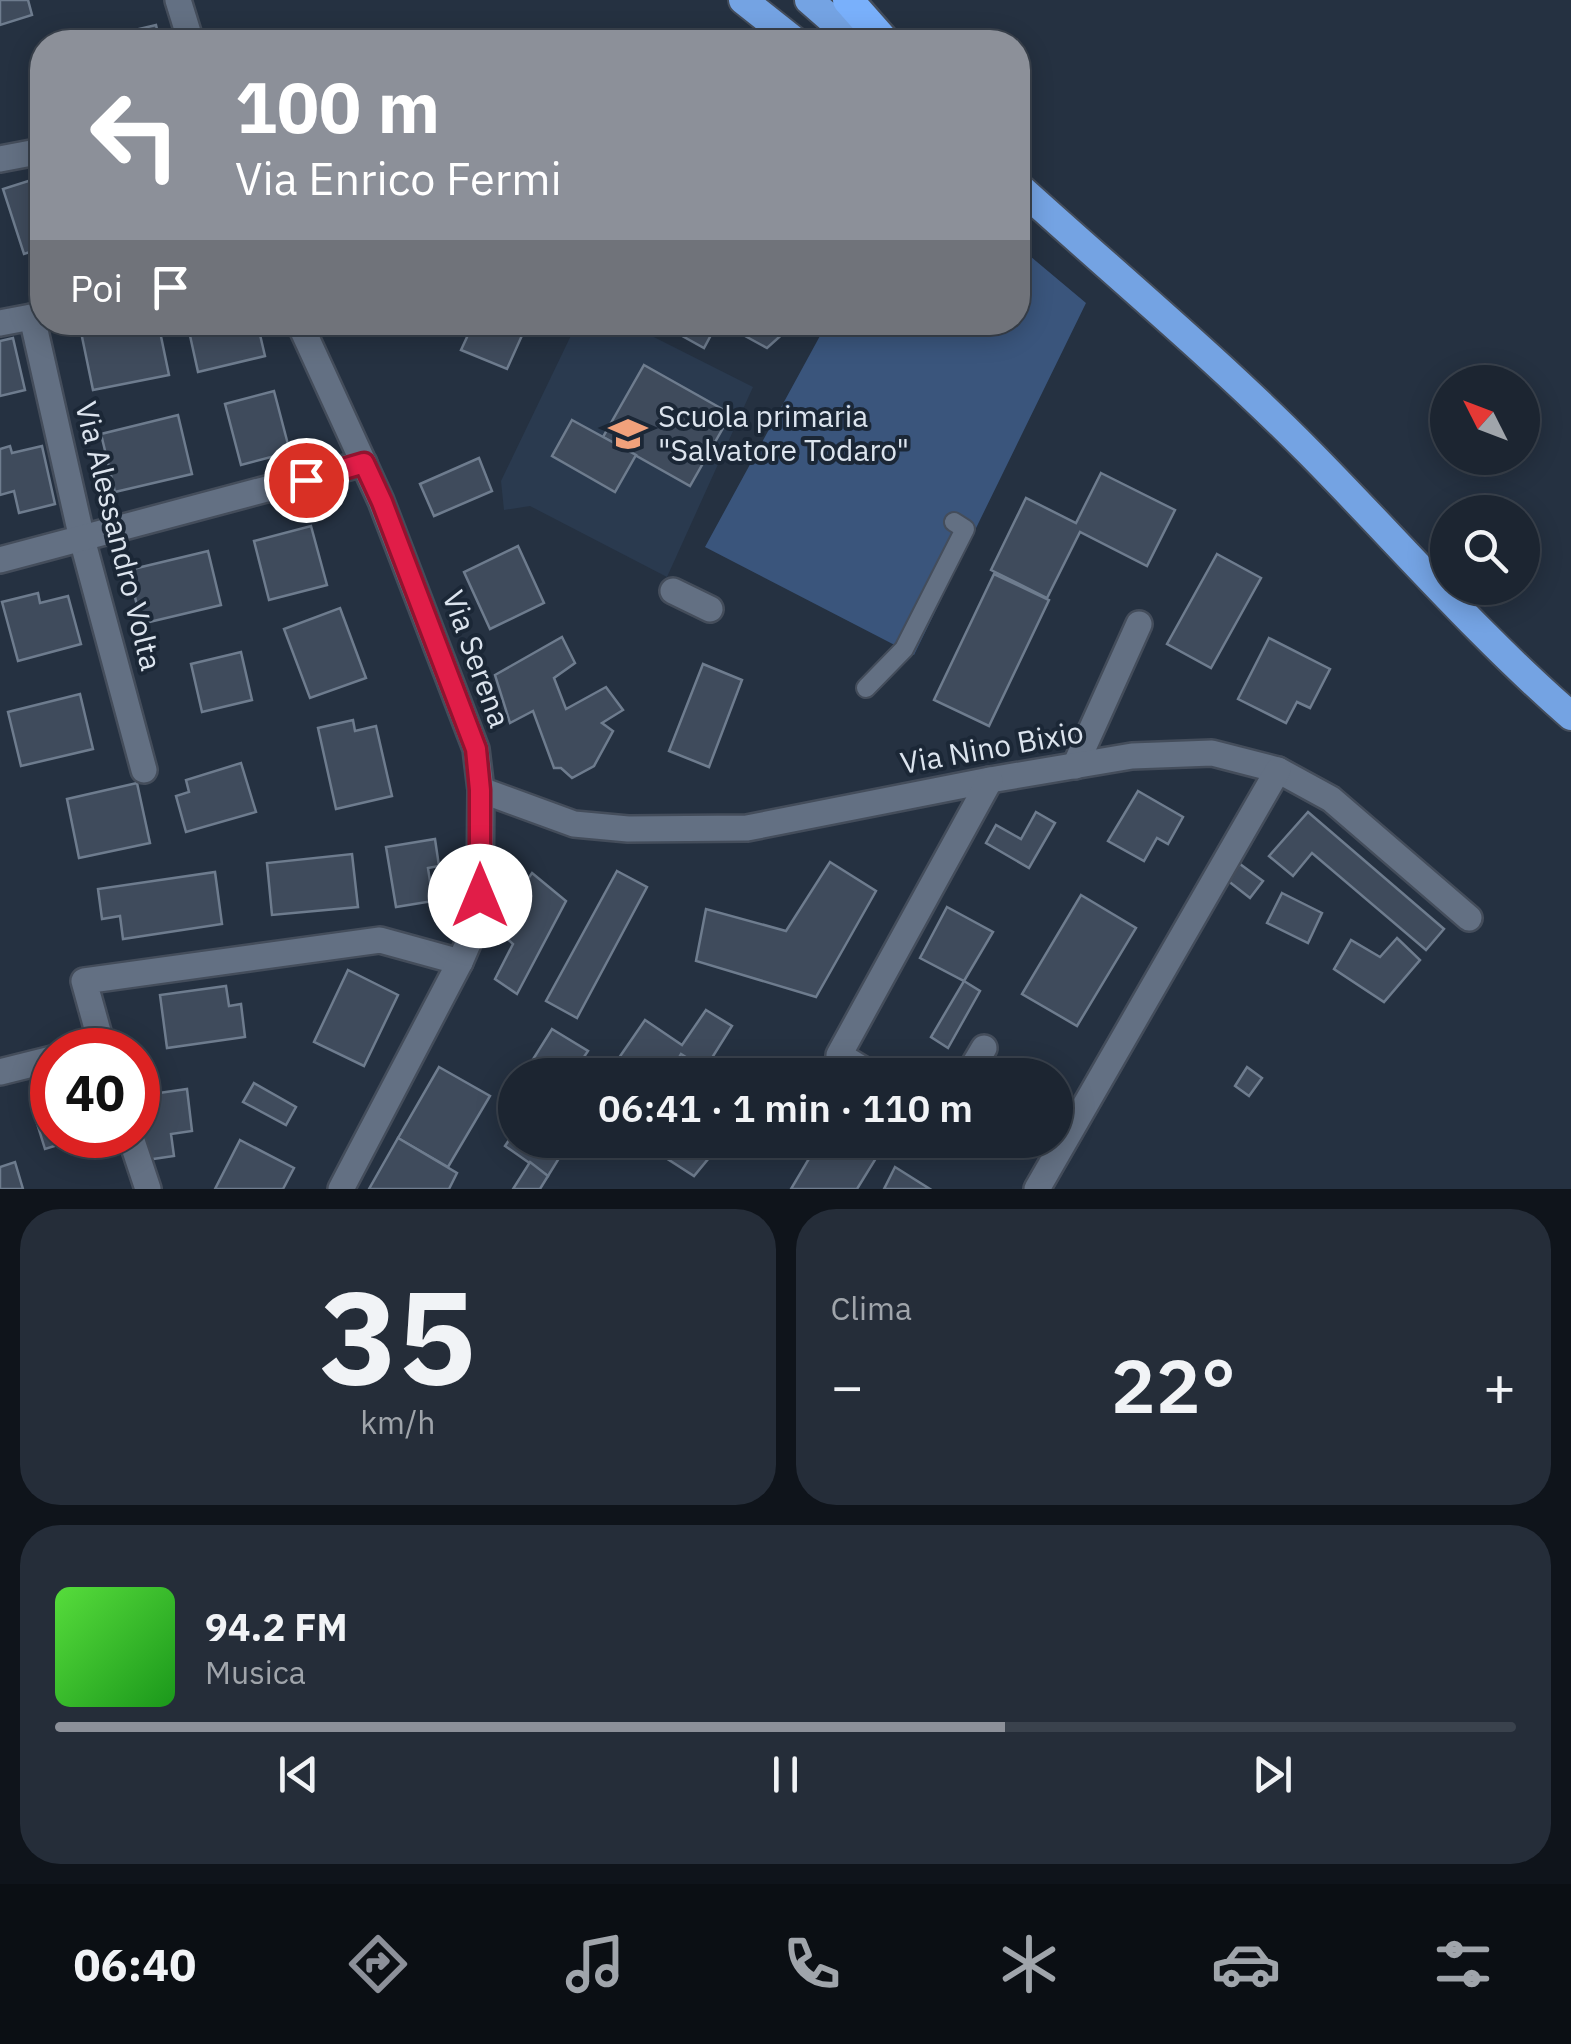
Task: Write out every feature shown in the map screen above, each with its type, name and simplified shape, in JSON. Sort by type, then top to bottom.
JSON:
[{"type":"highway","points":[[744,0],[781,30]]},
{"type":"highway","points":[[809,0],[843,30]]},
{"type":"highway","points":[[827,0],[856,30]]},
{"type":"highway","points":[[848,0],[874,30]]},
{"type":"highway","points":[[1030,197],[1308,451],[1511,664],[1571,716]]},
{"type":"street","points":[[178,0],[187,30]]},
{"type":"street","points":[[0,159],[30,153]]},
{"type":"street","points":[[2,316],[30,316]]},
{"type":"street","name":"Via Alessandro Volta","points":[[41,335],[82,538],[144,770]]},
{"type":"street","name":"Via Serena","points":[[305,335],[396,538],[476,749],[480,790],[480,896],[476,924],[341,1189]]},
{"type":"street","points":[[0,560],[364,463]]},
{"type":"street","points":[[674,591],[710,609]]},
{"type":"street","points":[[1075,766],[1140,624]]},
{"type":"street","name":"Via Nino Bixio","points":[[480,790],[574,824],[628,829],[747,828],[1132,756],[1212,753],[1278,770],[1331,799],[1469,918]]},
{"type":"street","points":[[1037,1189],[1278,770]]},
{"type":"street","points":[[844,1058],[839,1055],[990,780]]},
{"type":"street","points":[[93,1028],[84,981],[380,940],[460,962]]},
{"type":"street","points":[[978,1058],[984,1048]]},
{"type":"street","points":[[0,1072],[30,1064]]},
{"type":"street","points":[[138,1158],[148,1189]]},
{"type":"lane","points":[[866,688],[904,649],[965,529],[954,522]]},
{"type":"shaded area","points":[[1030,256],[1086,303],[914,655],[705,547],[820,335],[1030,335]]},
{"type":"shaded area","name":"Scuola primaria \"Salvatore Todaro\"","points":[[571,335],[650,335],[753,387],[667,577],[530,506],[504,510],[501,481]]},
{"type":"building","points":[[0,0],[28,0],[32,15],[0,25]]},
{"type":"building","points":[[30,180],[30,252],[24,254],[3,189]]},
{"type":"building","points":[[82,335],[161,335],[169,375],[93,390]]},
{"type":"building","points":[[190,335],[260,335],[265,356],[198,372]]},
{"type":"building","points":[[468,335],[522,335],[507,369],[461,350]]},
{"type":"building","points":[[680,335],[711,335],[704,348]]},
{"type":"building","points":[[743,335],[782,335],[767,348]]},
{"type":"building","points":[[13,338],[25,390],[0,396],[0,341]]},
{"type":"building","points":[[644,365],[731,414],[690,486],[603,437]]},
{"type":"building","points":[[274,391],[290,452],[241,465],[225,404]]},
{"type":"building","points":[[178,415],[192,474],[115,492],[101,434]]},
{"type":"building","points":[[572,420],[636,455],[615,492],[552,456]]},
{"type":"building","points":[[10,446],[12,453],[42,446],[55,504],[19,513],[14,491],[0,495],[0,449]]},
{"type":"building","points":[[479,458],[492,491],[434,516],[420,484]]},
{"type":"building","points":[[1101,473],[1175,510],[1147,566],[1080,532],[1047,598],[991,570],[1026,498],[1076,523]]},
{"type":"building","points":[[311,526],[327,585],[269,600],[254,541]]},
{"type":"building","points":[[518,546],[544,603],[490,629],[464,572]]},
{"type":"building","points":[[208,551],[221,605],[141,624],[129,570]]},
{"type":"building","points":[[1217,554],[1261,578],[1211,668],[1167,644]]},
{"type":"building","points":[[994,574],[1049,600],[989,726],[934,700]]},
{"type":"building","points":[[38,593],[40,603],[68,596],[81,644],[18,661],[2,602]]},
{"type":"building","points":[[340,608],[366,678],[310,698],[284,629]]},
{"type":"building","points":[[562,637],[575,663],[554,678],[566,709],[606,687],[623,710],[602,723],[613,731],[594,766],[572,778],[561,768],[554,768],[533,711],[510,723],[495,675]]},
{"type":"building","points":[[1269,638],[1330,669],[1310,708],[1297,702],[1286,723],[1238,699]]},
{"type":"building","points":[[241,652],[252,700],[202,712],[191,664]]},
{"type":"building","points":[[703,664],[742,680],[709,767],[669,751]]},
{"type":"building","points":[[80,694],[93,749],[21,766],[8,712]]},
{"type":"building","points":[[353,720],[355,731],[376,726],[392,796],[336,809],[318,728]]},
{"type":"building","points":[[241,763],[256,812],[186,832],[176,796],[189,792],[186,780]]},
{"type":"building","points":[[137,783],[150,843],[79,858],[67,799]]},
{"type":"building","points":[[1138,791],[1183,817],[1168,844],[1157,838],[1144,861],[1108,841]]},
{"type":"building","points":[[1036,812],[1055,823],[1029,868],[986,843],[996,825],[1021,839]]},
{"type":"building","points":[[1308,812],[1444,929],[1426,950],[1312,853],[1293,876],[1269,856]]},
{"type":"building","points":[[435,839],[439,866],[428,868],[433,901],[396,907],[386,847]]},
{"type":"building","points":[[352,854],[358,907],[272,915],[267,863]]},
{"type":"building","points":[[830,862],[876,891],[816,997],[696,961],[706,909],[786,931]]},
{"type":"building","points":[[1240,864],[1263,881],[1250,898],[1227,880]]},
{"type":"building","points":[[617,871],[647,887],[577,1018],[546,1001]]},
{"type":"building","points":[[215,872],[222,924],[123,939],[120,916],[102,919],[98,889]]},
{"type":"building","points":[[532,873],[566,901],[517,994],[495,979],[513,944],[500,932],[523,897],[518,893]]},
{"type":"building","points":[[1282,893],[1322,913],[1308,943],[1267,923]]},
{"type":"building","points":[[1081,895],[1136,928],[1077,1026],[1022,994]]},
{"type":"building","points":[[947,907],[993,932],[964,981],[920,958]]},
{"type":"building","points":[[1397,938],[1420,960],[1384,1002],[1334,969],[1351,940],[1380,957]]},
{"type":"building","points":[[348,970],[398,995],[364,1066],[314,1042]]},
{"type":"building","points":[[964,981],[980,991],[948,1048],[931,1037]]},
{"type":"building","points":[[226,986],[229,1006],[241,1004],[245,1037],[167,1048],[160,995]]},
{"type":"building","points":[[706,1010],[732,1026],[712,1058],[687,1058],[681,1054],[679,1058],[619,1058],[645,1020],[682,1045]]},
{"type":"building","points":[[552,1029],[588,1051],[583,1058],[534,1058]]},
{"type":"building","points":[[439,1067],[490,1096],[448,1167],[398,1138]]},
{"type":"building","points":[[1247,1067],[1262,1078],[1249,1096],[1235,1086]]},
{"type":"building","points":[[254,1083],[296,1107],[286,1125],[243,1102]]},
{"type":"building","points":[[187,1089],[192,1131],[171,1134],[174,1156],[160,1158],[160,1093]]},
{"type":"building","points":[[398,1138],[457,1173],[449,1189],[369,1189]]},
{"type":"building","points":[[240,1140],[294,1168],[283,1189],[215,1189]]},
{"type":"building","points":[[522,1158],[559,1158],[548,1176]]},
{"type":"building","points":[[666,1158],[709,1158],[694,1176]]},
{"type":"building","points":[[809,1158],[876,1158],[857,1189],[791,1189]]},
{"type":"building","points":[[15,1162],[23,1189],[0,1189],[0,1167]]},
{"type":"building","points":[[530,1162],[548,1176],[540,1189],[513,1189]]},
{"type":"building","points":[[895,1167],[930,1189],[884,1189]]},
{"type":"place","name":"Scuola primaria \"Salvatore Todaro\"","points":[[628,434]]},
{"type":"route","points":[[306,480],[364,463],[382,502],[476,749],[480,896]]}]
